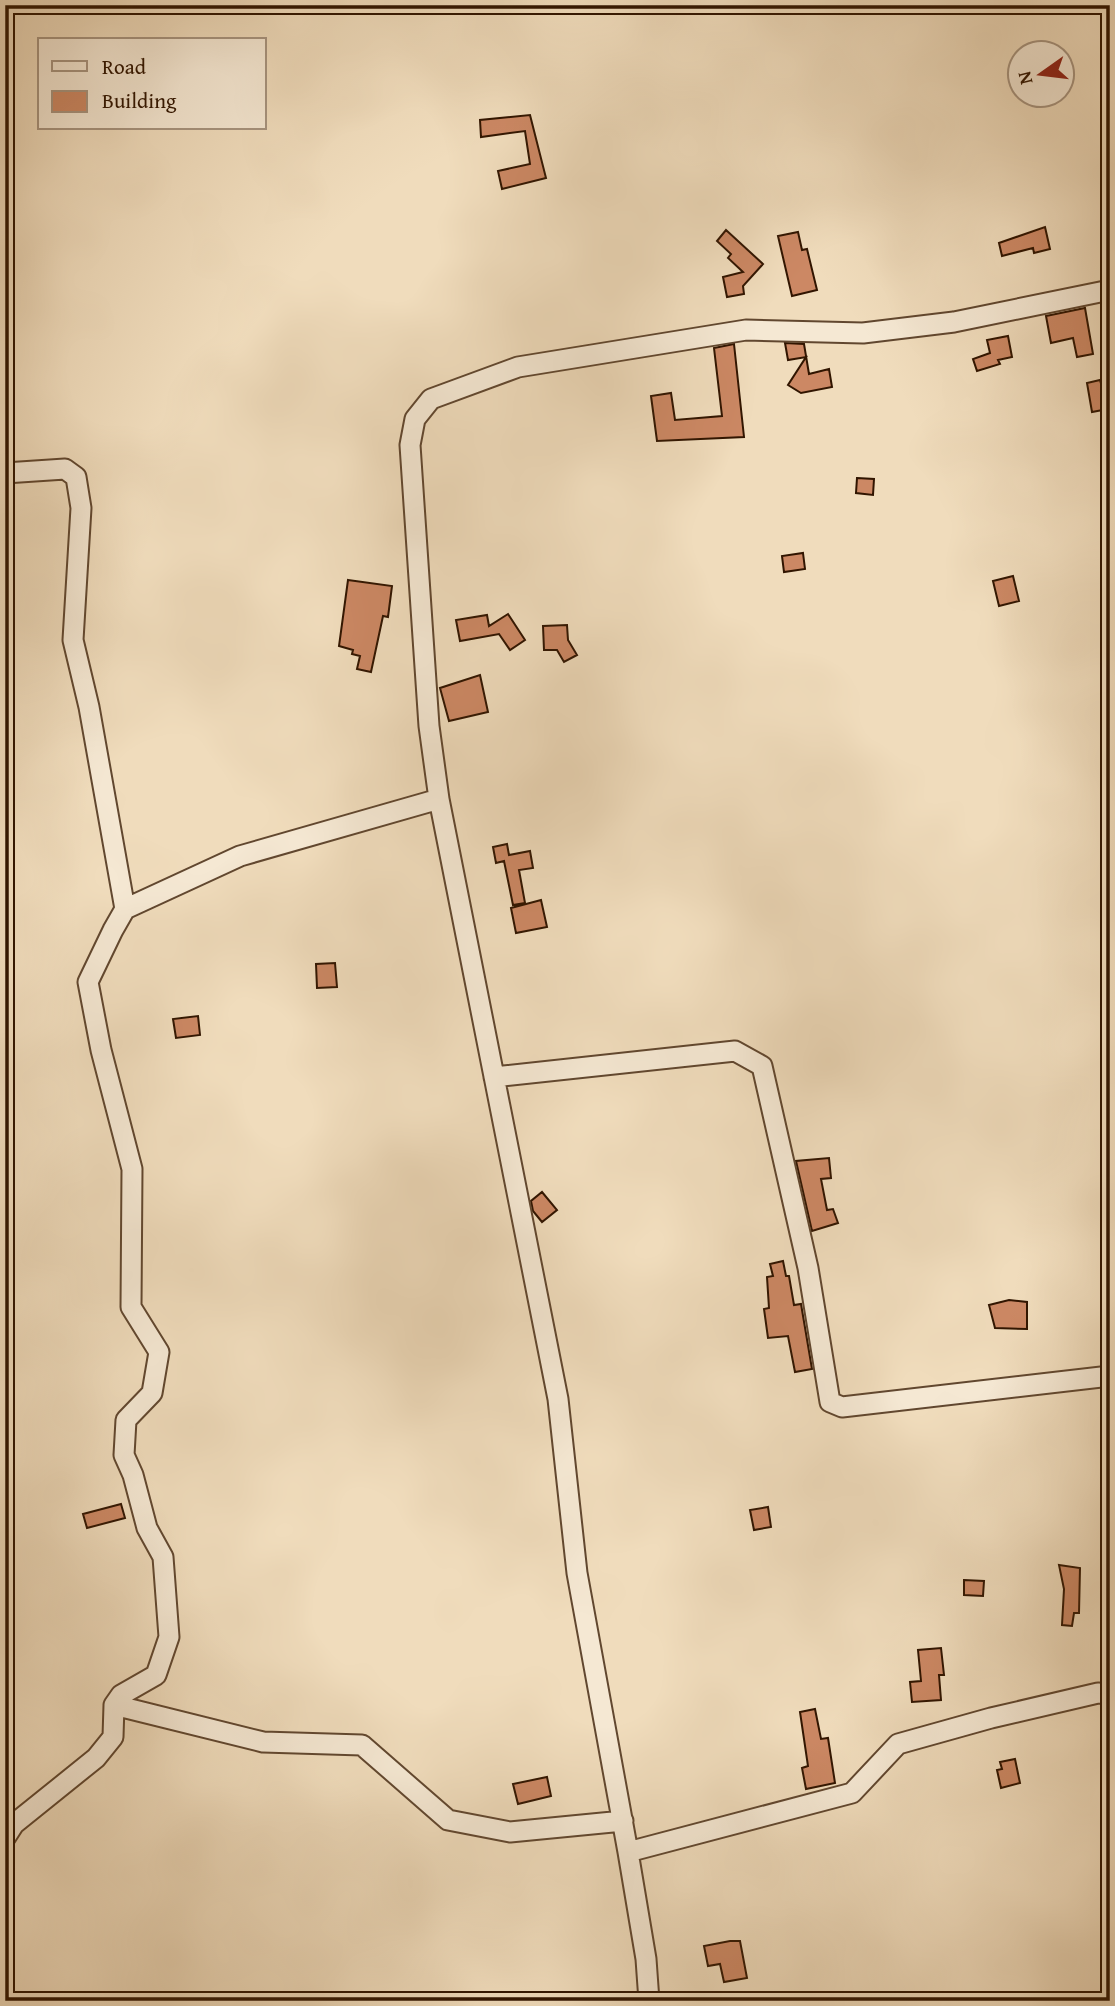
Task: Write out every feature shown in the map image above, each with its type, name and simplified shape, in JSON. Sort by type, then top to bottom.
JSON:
[{"type":"street","points":[[649,2001],[646,1959],[623,1821],[577,1573],[558,1399],[494,1077],[482,1001],[464,939],[439,799],[429,726],[410,445],[415,419],[431,399],[518,367],[746,330],[863,332],[954,323],[1110,290]]},
{"type":"street","points":[[5,473],[65,469],[76,477],[81,508],[73,640],[89,707],[125,909],[88,982],[101,1050],[132,1169],[131,1307],[159,1352],[152,1393],[126,1420],[124,1455],[133,1475],[147,1528],[163,1557],[169,1637],[156,1675],[121,1695],[114,1705],[113,1737],[96,1758],[14,1824],[5,1838]]},
{"type":"street","points":[[125,909],[240,856],[439,799]]},
{"type":"street","points":[[494,1077],[736,1051],[762,1066],[808,1268],[830,1402],[842,1407],[1110,1376]]},
{"type":"street","points":[[628,1852],[852,1794],[898,1744],[991,1718],[1098,1693],[1110,1694]]},
{"type":"street","points":[[114,1705],[263,1742],[362,1745],[448,1820],[510,1832],[623,1821]]},
{"type":"building","points":[[530,115],[546,178],[502,189],[498,171],[530,164],[525,131],[481,137],[480,120]]},
{"type":"building","points":[[1045,227],[1050,249],[1034,253],[1033,248],[1002,256],[999,243]]},
{"type":"building","points":[[726,230],[763,264],[743,286],[744,294],[727,297],[723,277],[743,272],[728,258],[731,254],[717,241]]},
{"type":"building","points":[[798,232],[802,250],[807,249],[817,290],[792,296],[778,236]]},
{"type":"building","points":[[1085,308],[1093,354],[1077,357],[1073,338],[1051,343],[1046,316]]},
{"type":"building","points":[[1008,336],[1012,357],[998,360],[1000,364],[977,371],[973,359],[990,353],[987,340]]},
{"type":"building","points":[[785,343],[804,344],[809,374],[829,369],[832,387],[801,393],[788,385],[806,357],[788,360]]},
{"type":"building","points":[[734,344],[744,437],[657,441],[651,396],[671,393],[675,420],[722,416],[714,348]]},
{"type":"building","points":[[1100,380],[1108,409],[1092,412],[1087,383]]},
{"type":"building","points":[[857,478],[874,479],[873,495],[856,493]]},
{"type":"building","points":[[803,553],[805,569],[784,572],[782,556]]},
{"type":"building","points":[[1013,576],[1019,601],[999,606],[993,581]]},
{"type":"building","points":[[348,580],[392,586],[388,617],[383,616],[371,672],[357,669],[360,656],[352,654],[353,650],[339,646]]},
{"type":"building","points":[[508,614],[525,640],[510,650],[499,634],[460,641],[456,620],[487,615],[489,626]]},
{"type":"building","points":[[567,625],[568,640],[577,655],[564,662],[557,650],[544,650],[543,626]]},
{"type":"building","points":[[480,675],[488,712],[449,721],[440,688]]},
{"type":"building","points":[[507,844],[509,855],[530,851],[533,868],[519,870],[525,903],[513,905],[504,861],[496,863],[493,847]]},
{"type":"building","points":[[541,900],[547,927],[516,933],[511,908]]},
{"type":"building","points":[[335,963],[337,987],[317,988],[316,964]]},
{"type":"building","points":[[198,1016],[200,1035],[176,1038],[173,1019]]},
{"type":"building","points":[[829,1158],[831,1178],[821,1179],[827,1210],[833,1209],[838,1223],[812,1231],[796,1161]]},
{"type":"building","points":[[542,1192],[557,1210],[542,1222],[533,1211],[531,1201]]},
{"type":"building","points":[[783,1261],[786,1276],[789,1276],[794,1305],[801,1304],[812,1369],[795,1372],[788,1336],[768,1338],[764,1309],[769,1308],[767,1277],[773,1276],[770,1264]]},
{"type":"building","points":[[1009,1300],[1027,1302],[1027,1329],[995,1328],[989,1305]]},
{"type":"building","points":[[121,1504],[125,1518],[87,1528],[83,1514]]},
{"type":"building","points":[[768,1507],[771,1527],[754,1530],[750,1510]]},
{"type":"building","points":[[1059,1565],[1080,1568],[1079,1613],[1074,1613],[1072,1626],[1062,1625],[1064,1589]]},
{"type":"building","points":[[964,1580],[984,1581],[983,1596],[964,1595]]},
{"type":"building","points":[[941,1648],[944,1675],[939,1675],[941,1700],[912,1702],[910,1682],[921,1681],[918,1650]]},
{"type":"building","points":[[815,1709],[821,1739],[828,1738],[835,1783],[806,1789],[802,1768],[808,1766],[800,1712]]},
{"type":"building","points":[[1015,1759],[1020,1783],[1001,1788],[997,1770],[1002,1769],[1000,1762]]},
{"type":"building","points":[[547,1777],[551,1796],[518,1804],[513,1784]]},
{"type":"building","points":[[740,1941],[747,1978],[724,1982],[720,1964],[708,1966],[704,1946]]}]
